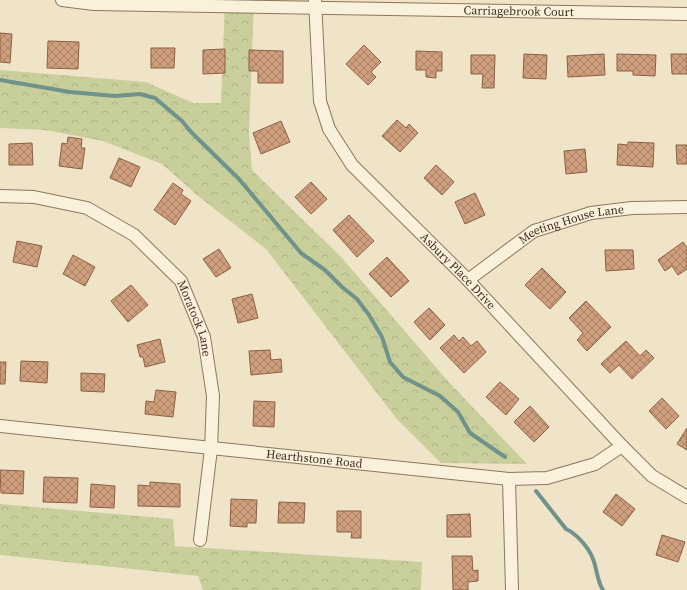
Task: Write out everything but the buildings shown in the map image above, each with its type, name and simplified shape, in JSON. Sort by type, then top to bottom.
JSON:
[{"type":"street","name":"Carriagebrook Court","points":[[62,0],[94,4],[315,4],[687,14]]},
{"type":"street","name":"Asbury Place Drive","points":[[315,4],[320,101],[329,129],[352,165],[468,280],[622,446],[652,476],[687,497]]},
{"type":"street","name":"Moratock Lane","points":[[0,196],[34,197],[87,208],[134,235],[181,281],[204,337],[214,396],[211,449],[200,540]]},
{"type":"street","name":"Meeting House Lane","points":[[468,280],[534,231],[591,213],[632,208],[687,207]]},
{"type":"street","name":"Hearthstone Road","points":[[0,426],[509,480],[547,478],[595,464],[622,446]]},
{"type":"street","points":[[509,480],[512,590]]},
{"type":"green space","points":[[225,0],[254,0],[249,133],[252,170],[342,258],[446,379],[527,464],[441,463],[396,418],[266,249],[198,196],[162,164],[103,141],[45,130],[0,128],[0,70],[146,82],[193,103],[221,103]]},
{"type":"green space","points":[[0,504],[173,519],[175,546],[422,562],[421,590],[203,590],[198,576],[0,555]]},
{"type":"waterway","points":[[0,80],[70,92],[115,96],[140,94],[155,98],[182,121],[192,133],[239,179],[301,253],[325,270],[357,299],[369,315],[382,337],[390,362],[403,377],[440,396],[458,412],[470,433],[505,457]]},
{"type":"waterway","points":[[536,491],[566,529],[578,538],[589,550],[593,559],[599,583],[603,590]]}]
